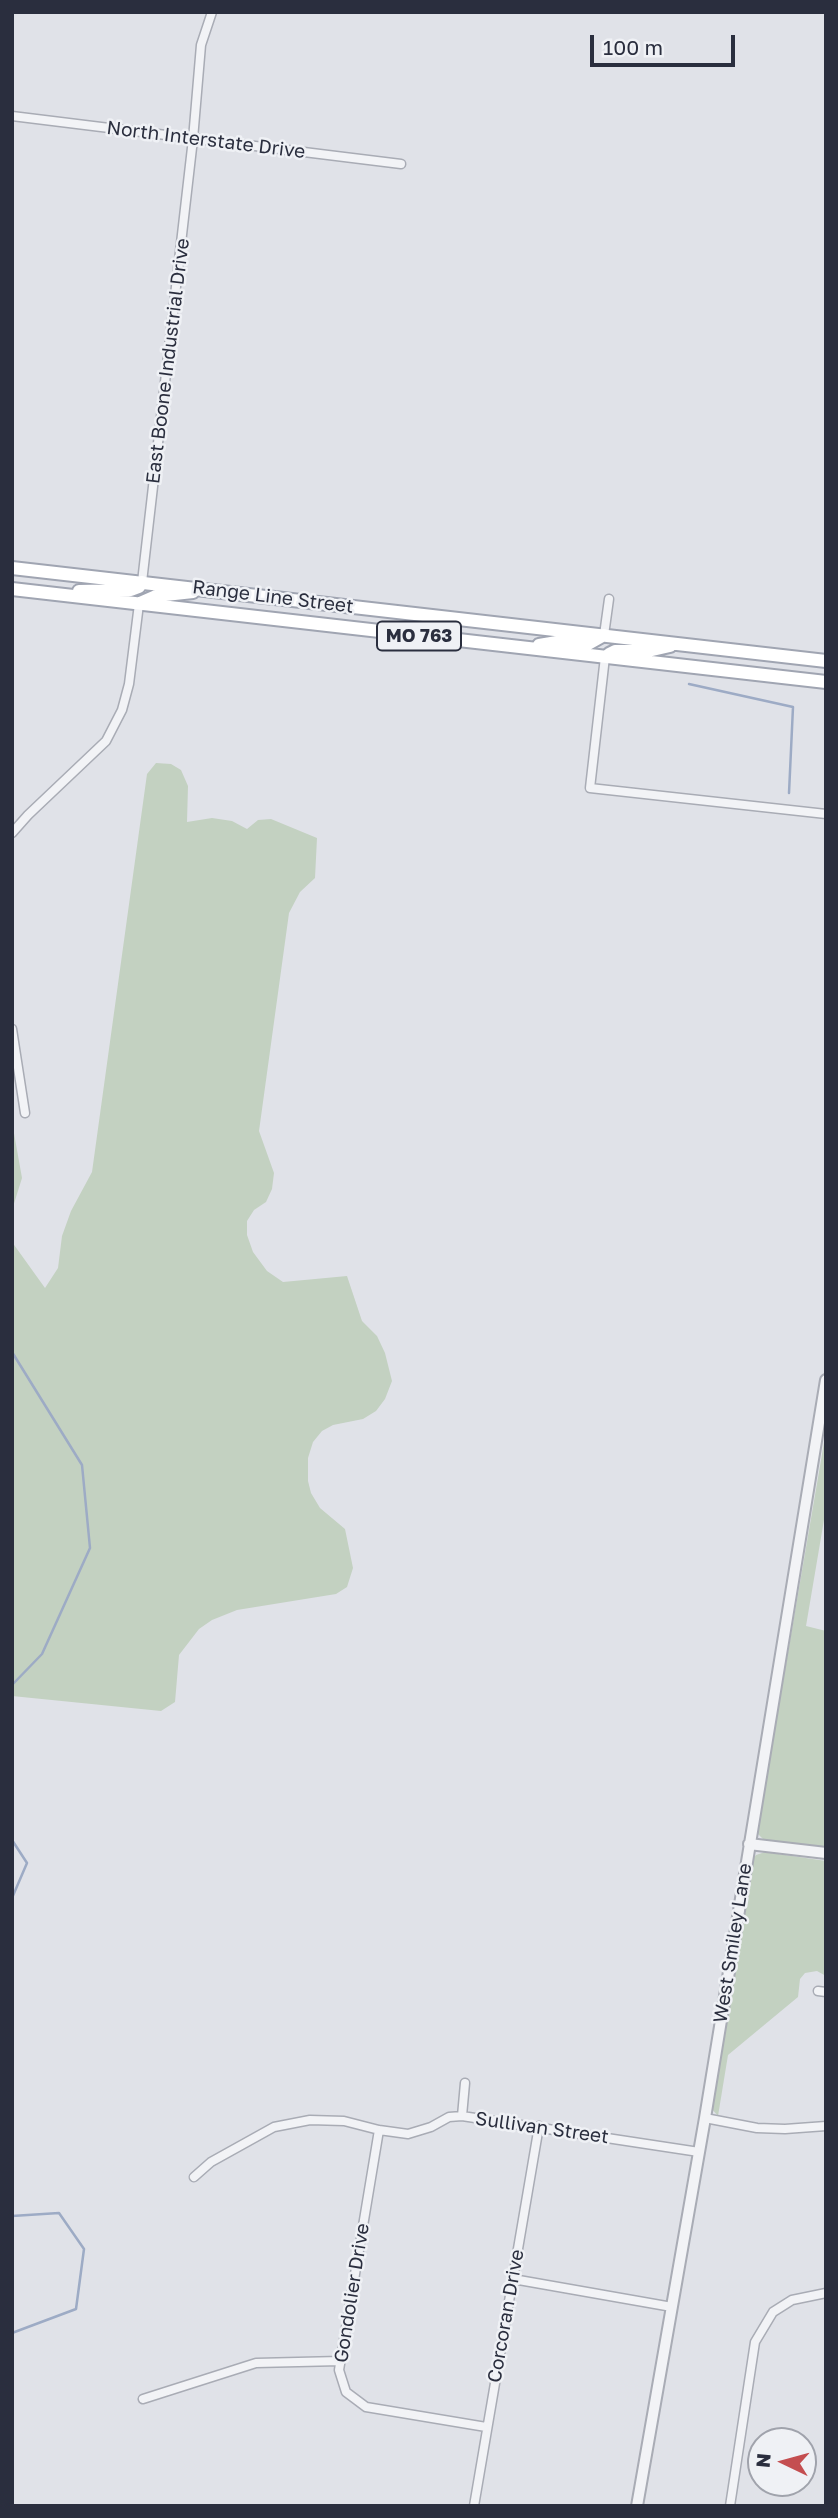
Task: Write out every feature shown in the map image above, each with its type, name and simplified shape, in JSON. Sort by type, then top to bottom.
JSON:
[{"type":"main road","name":"Range Line Street","points":[[12,568],[826,661]]},
{"type":"main road","points":[[47,593],[131,590],[139,587],[142,582]]},
{"type":"main road","name":"Range Line Street","points":[[12,589],[826,682]]},
{"type":"main road","points":[[139,604],[156,596],[207,590]]},
{"type":"main road","points":[[518,647],[557,642],[587,644],[604,635]]},
{"type":"main road","points":[[605,657],[615,651],[648,651],[681,644]]},
{"type":"street","name":"East Boone Industrial Drive","points":[[142,582],[193,139],[201,44],[212,12]]},
{"type":"street","name":"North Interstate Drive","points":[[12,116],[401,164]]},
{"type":"street","points":[[604,635],[609,599]]},
{"type":"street","points":[[12,833],[28,814],[106,741],[122,710],[130,684],[139,604]]},
{"type":"street","points":[[605,657],[590,788],[826,814]]},
{"type":"street","points":[[12,1029],[26,1113]]},
{"type":"street","name":"West Smiley Lane","points":[[637,2506],[705,2118],[826,1380]]},
{"type":"street","points":[[749,1844],[826,1853]]},
{"type":"street","points":[[462,2116],[465,2083]]},
{"type":"street","name":"Sullivan Street","points":[[194,2177],[212,2162],[274,2127],[310,2120],[344,2121],[408,2134],[431,2127],[449,2117],[462,2116],[699,2152]]},
{"type":"street","points":[[705,2118],[757,2128],[826,2126]]},
{"type":"street","name":"Corcoran Drive","points":[[474,2506],[539,2126]]},
{"type":"street","name":"Gondolier Drive","points":[[379,2130],[340,2361],[339,2370],[346,2392],[366,2407],[486,2427]]},
{"type":"street","points":[[513,2279],[672,2307]]},
{"type":"street","points":[[730,2506],[755,2343],[773,2312],[792,2300],[826,2293]]},
{"type":"street","points":[[144,2399],[256,2362],[340,2361]]},
{"type":"green space","points":[[156,763],[171,764],[181,770],[188,786],[187,822],[212,818],[232,821],[247,829],[258,820],[271,819],[317,838],[315,878],[300,892],[289,913],[259,1131],[274,1173],[272,1189],[266,1202],[254,1210],[247,1221],[247,1235],[253,1252],[267,1271],[283,1282],[347,1276],[362,1321],[377,1336],[385,1353],[392,1381],[385,1399],[376,1411],[363,1419],[333,1425],[322,1431],[313,1442],[308,1458],[311,1493],[320,1508],[345,1529],[353,1568],[347,1587],[336,1594],[237,1610],[212,1620],[199,1629],[179,1655],[175,1702],[161,1711],[12,1696],[12,1242],[45,1288],[58,1268],[62,1236],[71,1211],[92,1172],[147,774]]},
{"type":"green space","points":[[12,1122],[22,1178],[12,1210]]},
{"type":"green space","points":[[826,1431],[826,1508],[806,1626],[826,1631],[826,1847],[764,1840],[757,1833]]},
{"type":"green space","points":[[765,1852],[826,1861],[826,1976],[817,1971],[805,1973],[800,1979],[798,1997],[728,2055],[718,2116],[711,2108],[752,1860],[756,1855]]},
{"type":"waterway","points":[[689,684],[793,707],[789,793]]},
{"type":"waterway","points":[[12,1352],[82,1465],[90,1548],[42,1654],[12,1685]]},
{"type":"waterway","points":[[12,1840],[27,1863],[12,1898]]},
{"type":"waterway","points":[[12,2216],[59,2213],[84,2249],[76,2309],[12,2333]]}]
